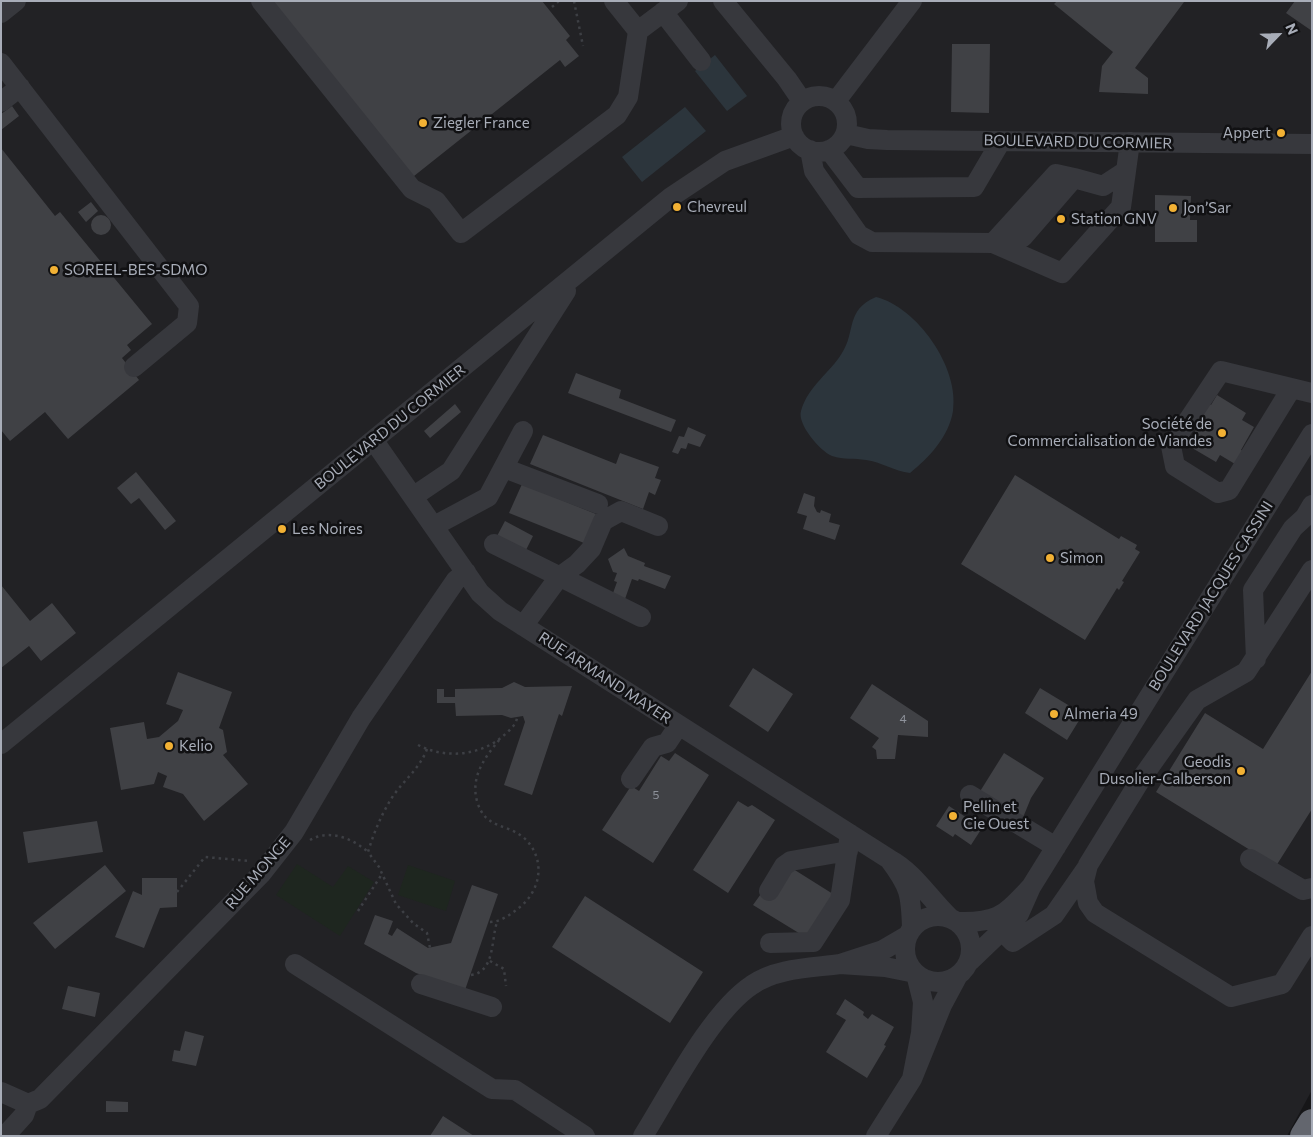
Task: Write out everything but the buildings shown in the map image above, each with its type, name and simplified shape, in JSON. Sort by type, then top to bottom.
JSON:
[{"type":"highway","points":[[1304,1136],[1312,1123]]},
{"type":"street","points":[[1,13],[16,1]]},
{"type":"street","points":[[261,1],[412,189],[436,201],[461,232],[617,115],[628,97],[638,31],[670,7],[701,61]]},
{"type":"street","points":[[614,1],[638,31]]},
{"type":"street","points":[[723,1],[788,78],[802,101]]},
{"type":"street","points":[[836,101],[912,1]]},
{"type":"street","points":[[1,63],[189,306],[187,323],[134,367]]},
{"type":"street","points":[[1,102],[20,87]]},
{"type":"street","points":[[819,150],[842,141],[846,134],[847,116],[836,101],[819,95],[802,101],[795,108],[792,117],[794,136],[799,143],[819,150],[858,188],[974,187],[1001,141]]},
{"type":"street","name":"BOULEVARD DU CORMIER","points":[[846,134],[868,139],[1312,144]]},
{"type":"street","name":"BOULEVARD DU CORMIER","points":[[1,744],[696,178],[724,160],[794,136]]},
{"type":"street","points":[[993,243],[1062,273],[1121,207],[1130,142]]},
{"type":"street","points":[[819,150],[814,171],[858,235],[872,242],[993,243],[1023,237],[1074,178],[1103,186],[1126,171]]},
{"type":"street","points":[[414,496],[451,471],[576,274]]},
{"type":"street","points":[[1291,389],[1229,490],[1218,493],[1175,466],[1171,446],[1221,371],[1312,393]]},
{"type":"street","points":[[434,526],[488,497],[522,430]]},
{"type":"street","name":"BOULEVARD JACQUES CASSINI","points":[[970,961],[1019,914],[1031,887],[1312,434]]},
{"type":"street","name":"RUE ARMAND MAYER","points":[[374,441],[480,593],[500,611],[679,725],[849,843],[889,859],[905,868],[929,898],[954,920]]},
{"type":"street","points":[[504,468],[598,504]]},
{"type":"street","points":[[1251,666],[1253,590],[1293,528],[1305,517],[1312,505]]},
{"type":"street","points":[[523,626],[559,577],[577,564],[591,548],[603,521],[621,511],[658,526]]},
{"type":"street","points":[[494,544],[641,617]]},
{"type":"street","points":[[1001,930],[1013,942],[1054,914],[1088,865],[1141,779],[1197,700],[1251,666],[1312,570]]},
{"type":"street","name":"RUE MONGE","points":[[5,1136],[24,1115],[28,1104],[40,1099],[261,874],[294,832],[362,718],[456,580],[466,572]]},
{"type":"street","points":[[632,779],[653,747],[667,743],[679,725]]},
{"type":"street","points":[[970,794],[1056,848]]},
{"type":"street","points":[[769,891],[784,866],[791,861],[849,843],[840,900],[813,942],[770,943]]},
{"type":"street","name":"RUE ARMAND MAYER","points":[[889,859],[905,880],[911,896],[910,932]]},
{"type":"street","points":[[1250,859],[1302,890],[1312,888]]},
{"type":"street","points":[[1088,865],[1084,881],[1088,903],[1095,913],[1231,997],[1282,984],[1312,936]]},
{"type":"street","name":"BOULEVARD JACQUES CASSINI","points":[[954,920],[983,922],[999,916],[1011,908],[1031,887]]},
{"type":"street","points":[[643,1136],[704,1039],[727,1007],[752,984],[783,972],[840,964],[883,950],[929,917],[954,920],[971,939],[970,961],[957,978],[942,1005],[912,1079],[876,1136]]},
{"type":"street","points":[[910,932],[905,955],[915,974],[923,1002],[921,1033],[912,1079]]},
{"type":"street","points":[[295,964],[492,1089],[515,1090],[585,1136]]},
{"type":"street","points":[[840,964],[885,967],[915,974],[925,980],[936,983],[947,982],[957,978]]},
{"type":"street","points":[[421,984],[492,1006]]},
{"type":"street","points":[[1,1092],[28,1104]]},
{"type":"path","points":[[552,7],[559,1]]},
{"type":"path","points":[[574,1],[582,46]]},
{"type":"path","points":[[490,922],[497,922],[528,900],[538,883],[539,873],[535,854],[529,844],[522,836],[492,823],[485,817],[477,801],[478,771],[500,739],[513,726],[517,718]]},
{"type":"path","points":[[418,745],[447,754],[469,753],[500,739]]},
{"type":"path","points":[[427,749],[420,765],[392,797],[376,828],[368,852],[382,874],[396,904],[413,923],[427,933],[430,948]]},
{"type":"path","points":[[358,911],[382,874]]},
{"type":"path","points":[[471,975],[478,974],[490,960],[497,922]]},
{"type":"path","points":[[490,960],[504,969],[506,986]]},
{"type":"shaded area","points":[[1,1],[1312,1],[1312,1090],[1287,1136],[1,1136]]},
{"type":"shaded area","points":[[715,55],[747,96],[727,111],[695,71]]},
{"type":"shaded area","points":[[685,107],[706,131],[642,182],[622,157]]},
{"type":"shaded area","points":[[876,297],[891,303],[920,326],[943,359],[950,376],[953,394],[951,420],[937,446],[910,473],[872,461],[832,456],[810,437],[802,423],[801,411],[804,402],[842,353],[855,315],[866,302]]},
{"type":"shaded area","points":[[297,864],[333,887],[348,866],[374,882],[340,936],[276,895]]},
{"type":"shaded area","points":[[408,865],[455,881],[446,911],[398,895]]},
{"type":"place","name":"Ziegler France","points":[[423,123]]},
{"type":"place","name":"Appert","points":[[1281,133]]},
{"type":"place","name":"Chevreul","points":[[677,207]]},
{"type":"place","name":"Jon’Sar","points":[[1173,208]]},
{"type":"place","name":"Station GNV","points":[[1061,219]]},
{"type":"place","name":"SOREEL-BES-SDMO","points":[[54,270]]},
{"type":"place","name":"Société de Commercialisation de Viandes","points":[[1222,433]]},
{"type":"place","name":"Les Noires","points":[[282,529]]},
{"type":"place","name":"Simon","points":[[1050,558]]},
{"type":"place","name":"Almeria 49","points":[[1054,714]]},
{"type":"place","name":"Kelio","points":[[169,746]]},
{"type":"place","name":"Geodis Dusolier-Calberson","points":[[1241,771]]},
{"type":"place","name":"Pellin et Cie Ouest","points":[[953,816]]}]
